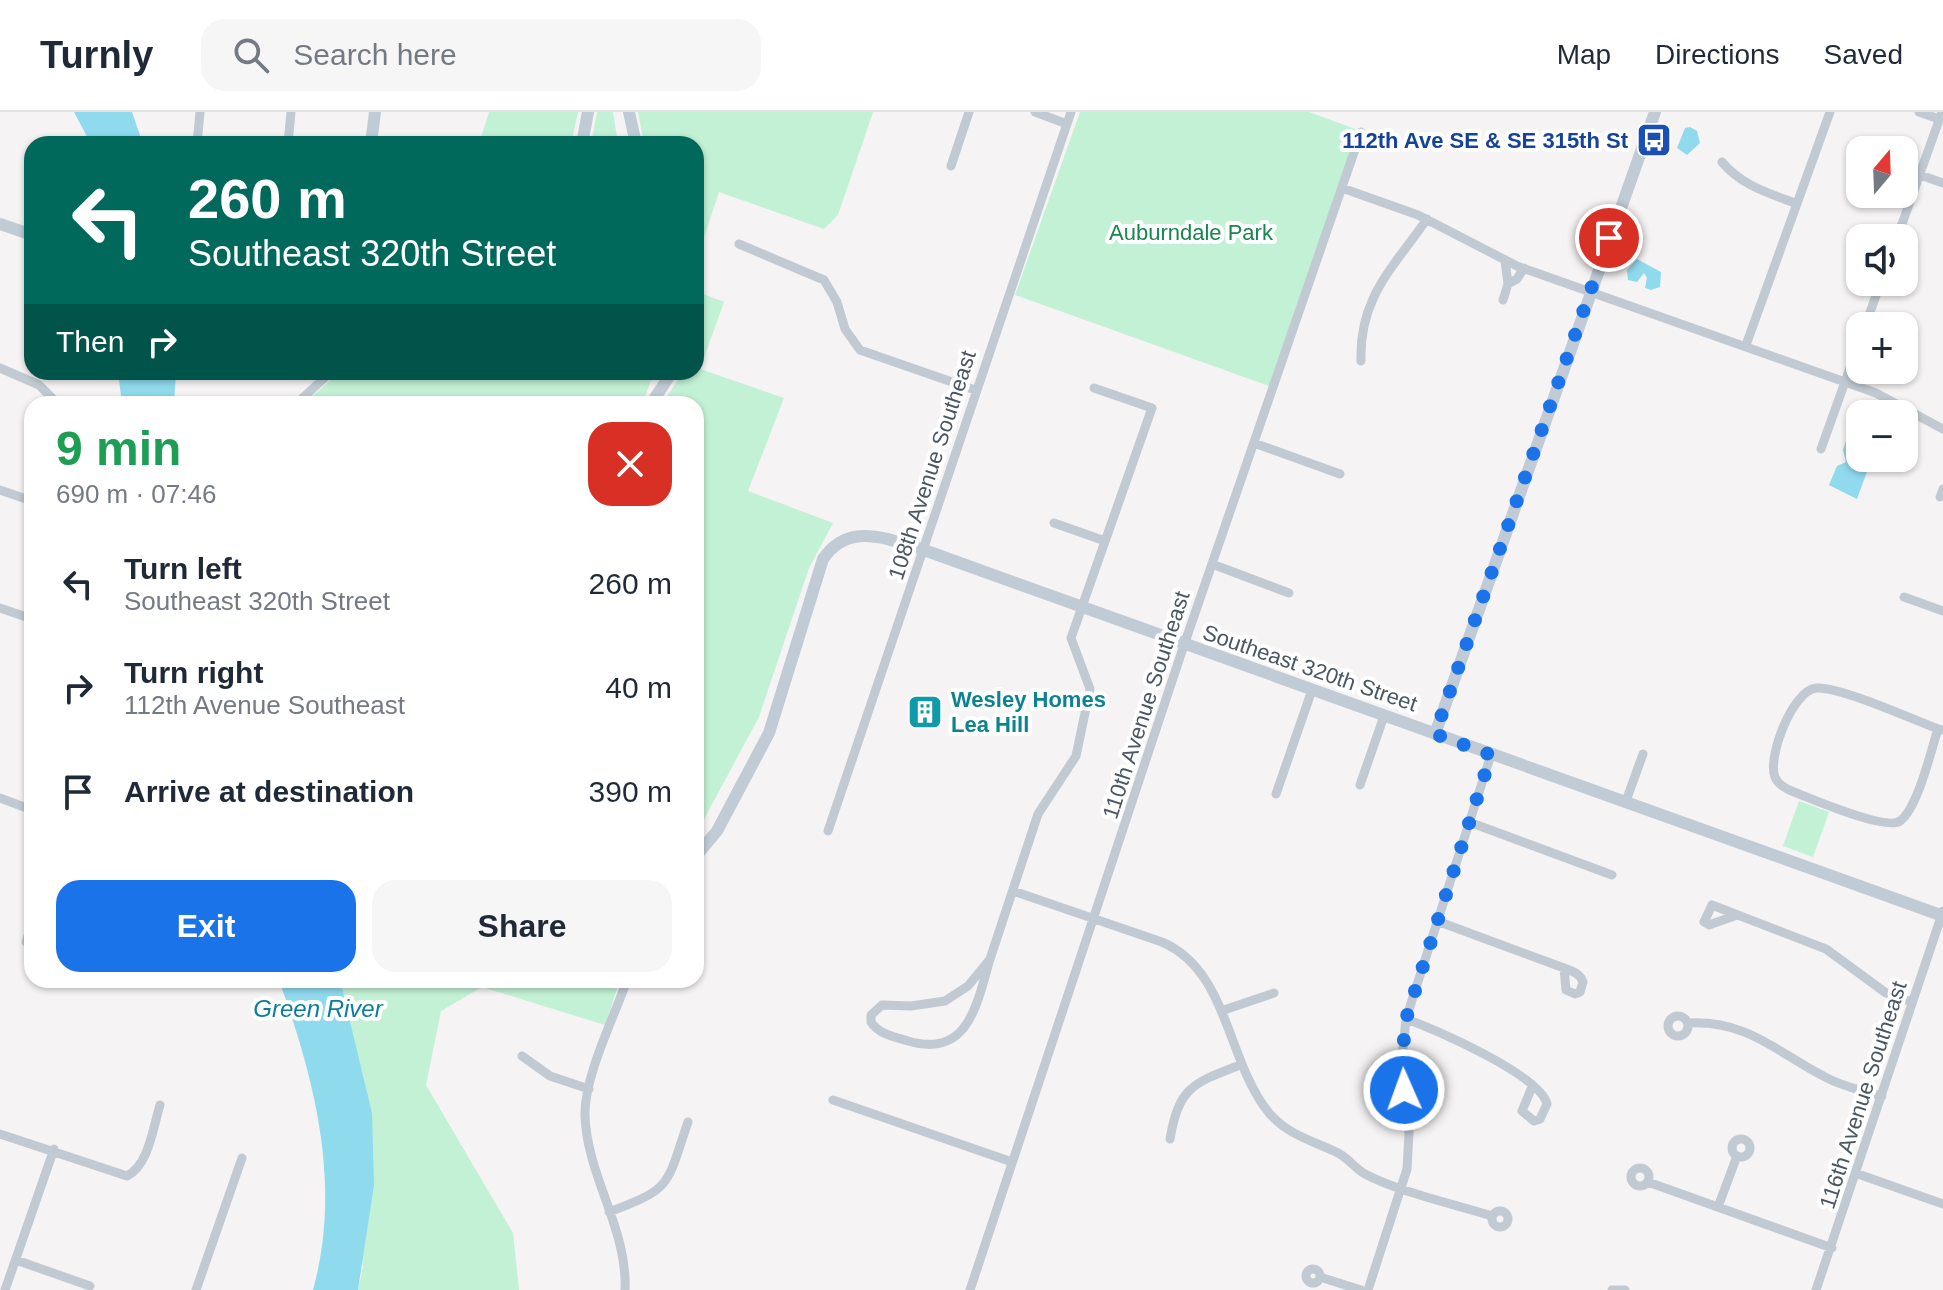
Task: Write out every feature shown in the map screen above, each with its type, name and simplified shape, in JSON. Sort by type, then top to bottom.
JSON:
[{"type":"street","points":[[198,136],[200,112]]},
{"type":"street","points":[[289,136],[291,112]]},
{"type":"street","points":[[372,136],[375,112]]},
{"type":"street","points":[[584,136],[588,112]]},
{"type":"street","points":[[629,112],[634,136]]},
{"type":"street","points":[[951,166],[969,112]]},
{"type":"street","points":[[1035,112],[1067,124]]},
{"type":"street","name":"108th Avenue Southeast","points":[[828,831],[1071,112]]},
{"type":"street","points":[[1435,734],[1655,112]]},
{"type":"street","points":[[1746,345],[1830,112]]},
{"type":"street","points":[[1902,224],[1941,116],[1919,112]]},
{"type":"street","name":"110th Avenue Southeast","points":[[970,1290],[1184,645],[1361,132]]},
{"type":"street","points":[[1722,162],[1734,176],[1751,187],[1797,204]]},
{"type":"street","points":[[1920,175],[1943,183]]},
{"type":"street","points":[[1342,188],[1427,219],[1505,261],[1876,393],[1943,429]]},
{"type":"street","points":[[1361,361],[1361,329],[1366,308],[1427,219]]},
{"type":"street","points":[[0,224],[24,232]]},
{"type":"street","points":[[739,244],[824,280],[837,302],[845,329],[860,350],[975,390]]},
{"type":"street","points":[[1503,300],[1508,284],[1505,261]]},
{"type":"street","points":[[1508,284],[1517,279],[1524,268]]},
{"type":"street","points":[[0,368],[24,377]]},
{"type":"street","points":[[1821,449],[1846,378]]},
{"type":"street","points":[[30,380],[51,396]]},
{"type":"street","points":[[305,396],[322,380]]},
{"type":"street","points":[[990,959],[958,994],[927,1004],[882,1005],[871,1015],[871,1022],[888,1035],[912,1043],[938,1045],[961,1034],[976,1007],[1038,814],[1076,756],[1090,689],[1071,643],[1152,408],[1094,388]]},
{"type":"street","points":[[1254,443],[1340,474]]},
{"type":"street","points":[[0,490],[24,498]]},
{"type":"street","points":[[1054,523],[1105,541]]},
{"type":"street","name":"Southeast 320th Street","points":[[704,848],[762,749],[782,695],[817,574],[827,553],[842,539],[868,534],[924,550],[1081,609],[1943,914]]},
{"type":"street","points":[[1212,564],[1289,593]]},
{"type":"street","points":[[1904,597],[1943,611]]},
{"type":"street","points":[[0,608],[24,616]]},
{"type":"street","points":[[1828,689],[1941,730],[1914,798],[1900,821],[1888,824],[1874,820],[1794,792],[1776,781],[1774,760],[1788,718],[1797,700],[1808,690],[1828,689]]},
{"type":"street","points":[[1276,794],[1312,690]]},
{"type":"street","points":[[1360,785],[1384,716]]},
{"type":"street","points":[[1626,801],[1643,754]]},
{"type":"street","points":[[1366,1289],[1401,1186],[1409,1149],[1401,1068],[1406,1019],[1491,755]]},
{"type":"street","points":[[0,798],[24,807]]},
{"type":"street","points":[[1469,822],[1612,875]]},
{"type":"street","points":[[1013,891],[1095,918],[1181,952],[1198,968],[1221,1011],[1240,1065],[1263,1104],[1287,1131],[1342,1155],[1367,1175],[1492,1216]]},
{"type":"street","name":"116th Avenue Southeast","points":[[1816,1290],[1858,1174],[1943,914]]},
{"type":"street","points":[[1737,915],[1835,954],[1886,993],[1912,1002]]},
{"type":"street","points":[[1437,921],[1564,968]]},
{"type":"street","points":[[624,988],[589,1089],[585,1112],[588,1134],[625,1267],[625,1290]]},
{"type":"street","points":[[1221,1011],[1274,993]]},
{"type":"street","points":[[1406,1019],[1466,1043],[1532,1087]]},
{"type":"street","points":[[1688,1023],[1707,1022],[1754,1035],[1831,1081],[1882,1096]]},
{"type":"street","points":[[522,1056],[550,1076],[589,1089]]},
{"type":"street","points":[[1170,1139],[1175,1109],[1186,1092],[1197,1081],[1240,1065]]},
{"type":"street","points":[[833,1100],[1012,1162]]},
{"type":"street","points":[[0,1134],[54,1149],[105,1170],[129,1175],[146,1153],[160,1105]]},
{"type":"street","points":[[609,1212],[647,1198],[662,1188],[688,1122]]},
{"type":"street","points":[[5,1290],[54,1149]]},
{"type":"street","points":[[1718,1207],[1737,1156]]},
{"type":"street","points":[[196,1290],[242,1158]]},
{"type":"street","points":[[1858,1174],[1943,1204]]},
{"type":"street","points":[[1648,1182],[1832,1248]]},
{"type":"street","points":[[16,1260],[90,1286]]},
{"type":"street","points":[[1320,1277],[1382,1290]]},
{"type":"street","points":[[1612,1290],[1625,1290]]},
{"type":"green space","points":[[489,112],[578,112],[573,136],[482,136]]},
{"type":"green space","points":[[597,112],[613,112],[617,136],[592,136]]},
{"type":"green space","points":[[638,112],[873,112],[838,215],[824,229],[719,192],[704,238],[704,136],[642,136]]},
{"type":"green space","name":"Auburndale Park","points":[[1080,112],[1309,112],[1358,130],[1269,386],[1015,295]]},
{"type":"green space","points":[[704,294],[724,302],[704,358]]},
{"type":"green space","points":[[704,370],[784,398],[748,491],[833,523],[809,568],[759,717],[704,819],[704,396],[667,396],[678,380],[704,380]]},
{"type":"green space","points":[[331,380],[651,380],[645,396],[312,396]]},
{"type":"green space","points":[[1799,801],[1829,812],[1813,857],[1783,846]]},
{"type":"green space","points":[[318,988],[480,988],[441,1011],[426,1085],[513,1233],[519,1290],[358,1290],[363,1267]]},
{"type":"green space","points":[[485,988],[614,988],[617,989],[605,1025]]},
{"type":"water","points":[[74,112],[132,112],[140,136],[87,136]]},
{"type":"water","points":[[1685,128],[1697,131],[1700,143],[1687,155],[1677,148]]},
{"type":"water","points":[[1637,259],[1661,272],[1660,287],[1645,288],[1647,278],[1644,273],[1637,282],[1628,280],[1627,270]]},
{"type":"water","points":[[119,380],[176,380],[174,396],[121,396]]},
{"type":"water","points":[[1846,462],[1846,472],[1867,472],[1857,499],[1829,485],[1837,466]]},
{"type":"water","name":"Green River","points":[[282,988],[342,988],[372,1113],[374,1185],[358,1290],[313,1290],[325,1211],[324,1172],[313,1095]]},
{"type":"place","name":"112th Ave SE & SE 315th St","points":[[1654,140]]},
{"type":"place","name":"Wesley Homes Lea Hill","points":[[925,712]]},
{"type":"route","points":[[1404,1090],[1401,1068],[1406,1019],[1491,755],[1435,734],[1609,238]]}]
